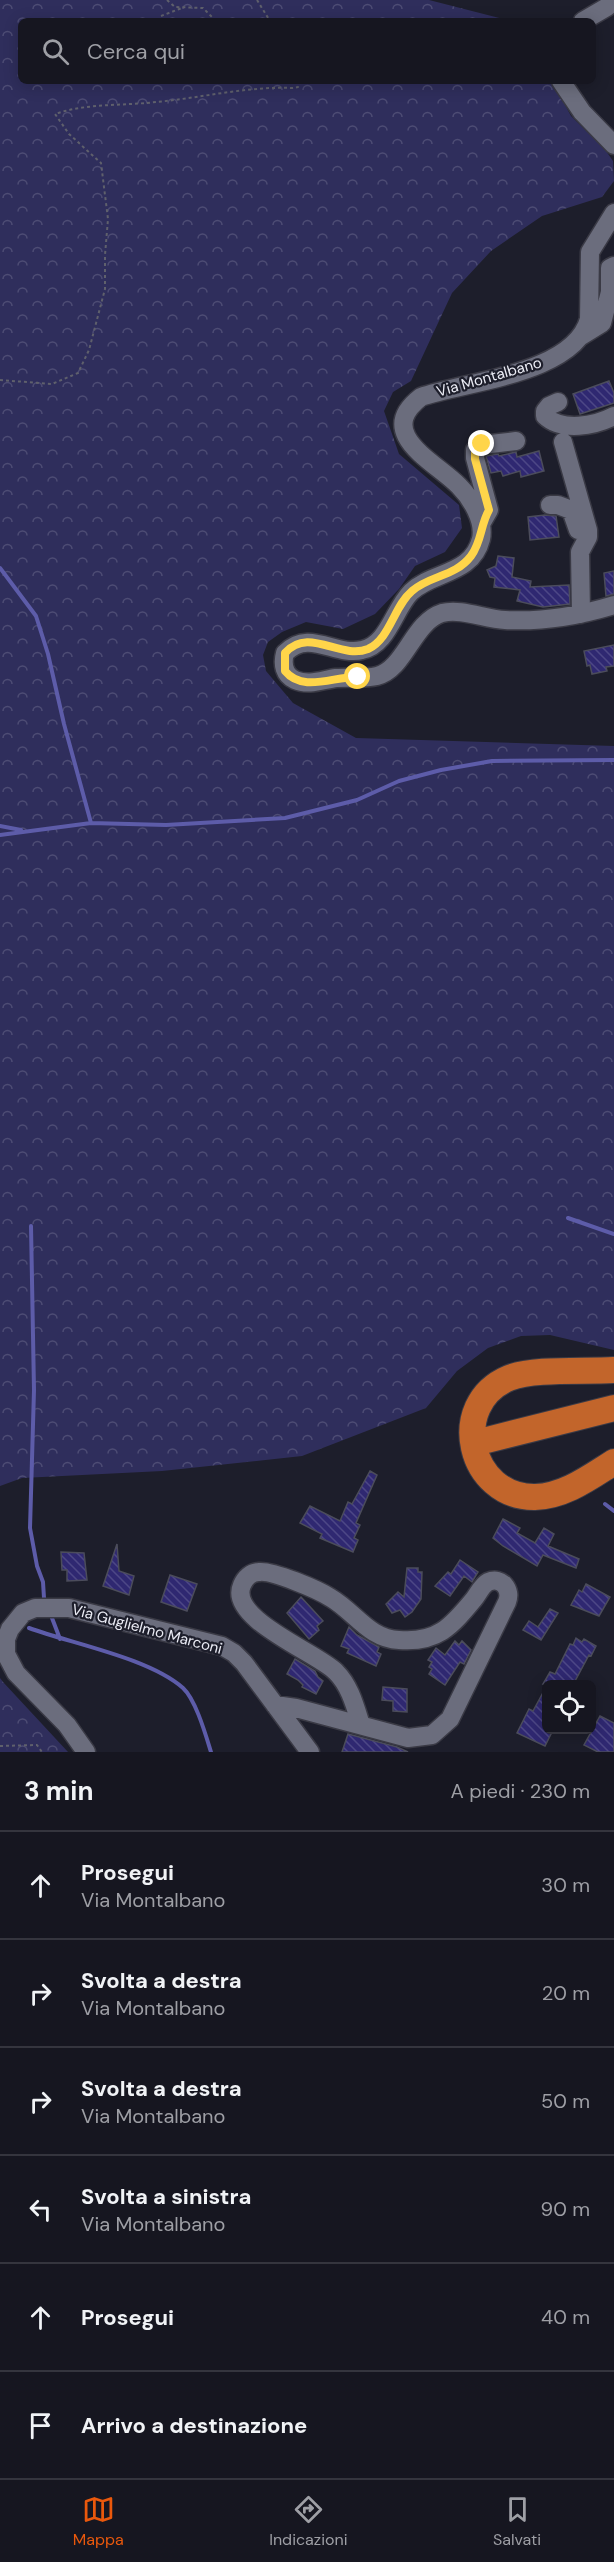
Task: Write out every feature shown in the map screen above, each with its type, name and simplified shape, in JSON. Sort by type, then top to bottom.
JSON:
[{"type":"highway","points":[[614,1370],[516,1375],[490,1390],[477,1406],[472,1424],[472,1443],[483,1470],[506,1490],[536,1497],[567,1490],[614,1462]]},
{"type":"highway","points":[[487,1440],[602,1411],[614,1403]]},
{"type":"street","points":[[589,18],[607,8],[614,0]]},
{"type":"street","points":[[563,84],[582,112],[614,145]]},
{"type":"street","points":[[581,336],[589,319],[590,252],[611,221]]},
{"type":"street","name":"Via Montalbano","points":[[481,524],[466,494],[458,485],[419,455],[411,444],[404,427],[407,410],[421,397],[543,363],[570,346],[602,323],[610,292],[610,268],[614,266]]},
{"type":"street","points":[[558,402],[549,406],[545,411],[545,416],[559,424],[576,426],[604,421],[614,416]]},
{"type":"street","points":[[516,441],[482,444],[475,450],[475,459],[489,510],[481,524],[478,546],[464,565],[412,591],[378,642],[370,648],[350,651],[321,643],[297,644],[285,653],[285,671],[291,678],[304,683],[377,676],[389,669],[428,621],[441,614],[453,612],[504,620],[538,620],[581,614],[614,605]]},
{"type":"street","points":[[563,442],[588,530],[588,537],[580,552]]},
{"type":"street","points":[[550,505],[558,505],[571,510],[577,524],[581,614]]},
{"type":"street","points":[[275,1705],[296,1708],[408,1738],[420,1738],[442,1728],[450,1719],[507,1602],[509,1593],[504,1584],[496,1581],[487,1583],[452,1626],[434,1636],[414,1641],[393,1640],[373,1632],[334,1599],[313,1588],[266,1572],[253,1573],[247,1577],[240,1595],[246,1607],[264,1626],[322,1660],[338,1674],[352,1696],[361,1725]]},
{"type":"street","name":"Via Guglielmo Marconi","points":[[86,1752],[66,1725],[5,1663],[6,1639],[9,1629],[23,1613],[35,1608],[69,1608],[222,1646],[244,1663],[309,1752]]},
{"type":"path","points":[[167,0],[175,7],[203,8],[213,18]]},
{"type":"path","points":[[257,0],[268,18]]},
{"type":"path","points":[[161,16],[182,8]]},
{"type":"path","points":[[0,380],[52,384],[78,373],[89,350],[105,289],[108,219],[101,163],[69,134],[56,114],[73,108],[145,104],[240,91],[293,88],[300,84]]},
{"type":"path","points":[[0,1746],[37,1745],[42,1752]]},
{"type":"green space","points":[[0,0],[429,0],[499,18],[18,18],[18,84],[554,84],[571,116],[604,148],[613,161],[614,181],[602,197],[542,216],[491,251],[452,293],[411,381],[393,392],[384,411],[399,454],[459,505],[462,528],[445,552],[415,566],[399,589],[375,614],[343,629],[306,622],[282,632],[268,642],[263,655],[266,671],[293,703],[356,738],[614,746],[614,1350],[550,1335],[521,1336],[488,1348],[457,1371],[426,1408],[302,1456],[162,1471],[22,1478],[0,1486]]},
{"type":"green space","points":[[0,1678],[3,1682],[68,1752],[0,1752]]},
{"type":"building","points":[[609,381],[614,393],[614,403],[580,414],[573,394]]},
{"type":"building","points":[[539,451],[544,471],[521,477],[520,471],[503,476],[501,471],[491,473],[486,456],[516,452],[517,457]]},
{"type":"building","points":[[556,516],[559,537],[530,540],[528,517]]},
{"type":"building","points":[[498,556],[514,558],[512,577],[531,581],[530,587],[569,585],[570,604],[543,607],[517,601],[520,590],[494,587],[495,578],[490,577],[487,570],[496,566]]},
{"type":"building","points":[[614,571],[614,594],[606,596],[604,573]]},
{"type":"building","points":[[614,645],[614,666],[606,667],[607,671],[592,674],[590,665],[587,666],[584,651]]},
{"type":"building","points":[[370,1471],[377,1475],[356,1523],[360,1525],[354,1538],[358,1540],[353,1552],[320,1538],[322,1534],[300,1523],[310,1506],[340,1521],[348,1502],[352,1504]]},
{"type":"building","points":[[503,1519],[520,1528],[517,1533],[535,1543],[544,1528],[554,1534],[548,1546],[579,1559],[576,1568],[543,1555],[537,1566],[503,1546],[493,1538]]},
{"type":"building","points":[[117,1544],[119,1571],[134,1576],[129,1595],[103,1586]]},
{"type":"building","points":[[61,1552],[84,1553],[87,1580],[67,1581],[67,1570],[62,1570]]},
{"type":"building","points":[[460,1560],[478,1572],[472,1582],[464,1576],[450,1596],[435,1586],[448,1572],[451,1574]]},
{"type":"building","points":[[407,1568],[418,1568],[418,1572],[422,1572],[421,1599],[412,1612],[405,1617],[400,1610],[392,1613],[386,1604],[398,1592],[404,1597]]},
{"type":"building","points":[[170,1575],[197,1584],[187,1611],[161,1602]]},
{"type":"building","points":[[586,1584],[610,1597],[599,1616],[571,1605],[579,1590],[582,1592]]},
{"type":"building","points":[[301,1597],[323,1621],[317,1626],[319,1630],[309,1639],[287,1613]]},
{"type":"building","points":[[550,1609],[558,1613],[541,1640],[523,1630],[529,1621],[538,1627]]},
{"type":"building","points":[[349,1627],[357,1635],[379,1647],[377,1652],[381,1654],[376,1666],[347,1653],[349,1649],[341,1646]]},
{"type":"building","points":[[576,1638],[582,1642],[584,1639],[596,1646],[576,1680],[545,1680],[550,1672],[555,1674],[570,1644],[573,1645]]},
{"type":"building","points":[[455,1641],[459,1645],[462,1641],[471,1650],[464,1664],[460,1662],[445,1685],[429,1674],[432,1662],[428,1660],[436,1648],[445,1655]]},
{"type":"building","points":[[295,1659],[315,1671],[323,1681],[316,1694],[302,1687],[303,1685],[298,1680],[287,1674]]},
{"type":"building","points":[[383,1687],[407,1689],[407,1712],[393,1711],[393,1701],[382,1700]]},
{"type":"building","points":[[542,1694],[542,1734],[551,1734],[545,1746],[517,1733],[529,1709],[533,1711]]},
{"type":"building","points":[[600,1716],[614,1723],[614,1752],[598,1752],[584,1745],[590,1734],[596,1734],[596,1723]]},
{"type":"building","points":[[348,1734],[397,1747],[408,1752],[342,1752]]},
{"type":"waterway","points":[[0,568],[36,616],[48,654],[91,823]]},
{"type":"waterway","points":[[0,835],[91,823],[166,825],[285,818],[357,800],[399,781],[441,770],[492,761],[614,760]]},
{"type":"waterway","points":[[0,826],[21,830]]},
{"type":"waterway","points":[[568,1218],[614,1234]]},
{"type":"waterway","points":[[31,1226],[34,1390],[30,1528],[37,1566],[43,1582],[44,1598]]},
{"type":"waterway","points":[[605,1504],[614,1511]]},
{"type":"waterway","points":[[52,1618],[60,1639]]},
{"type":"waterway","points":[[29,1628],[131,1660],[168,1677],[188,1694],[200,1718],[211,1752]]},
{"type":"route","points":[[358,677],[304,683],[291,678],[285,671],[283,659],[285,653],[297,644],[309,642],[350,651],[370,648],[378,642],[412,591],[464,565],[478,546],[482,531],[481,524],[489,510],[475,459],[475,450],[482,444]]}]
